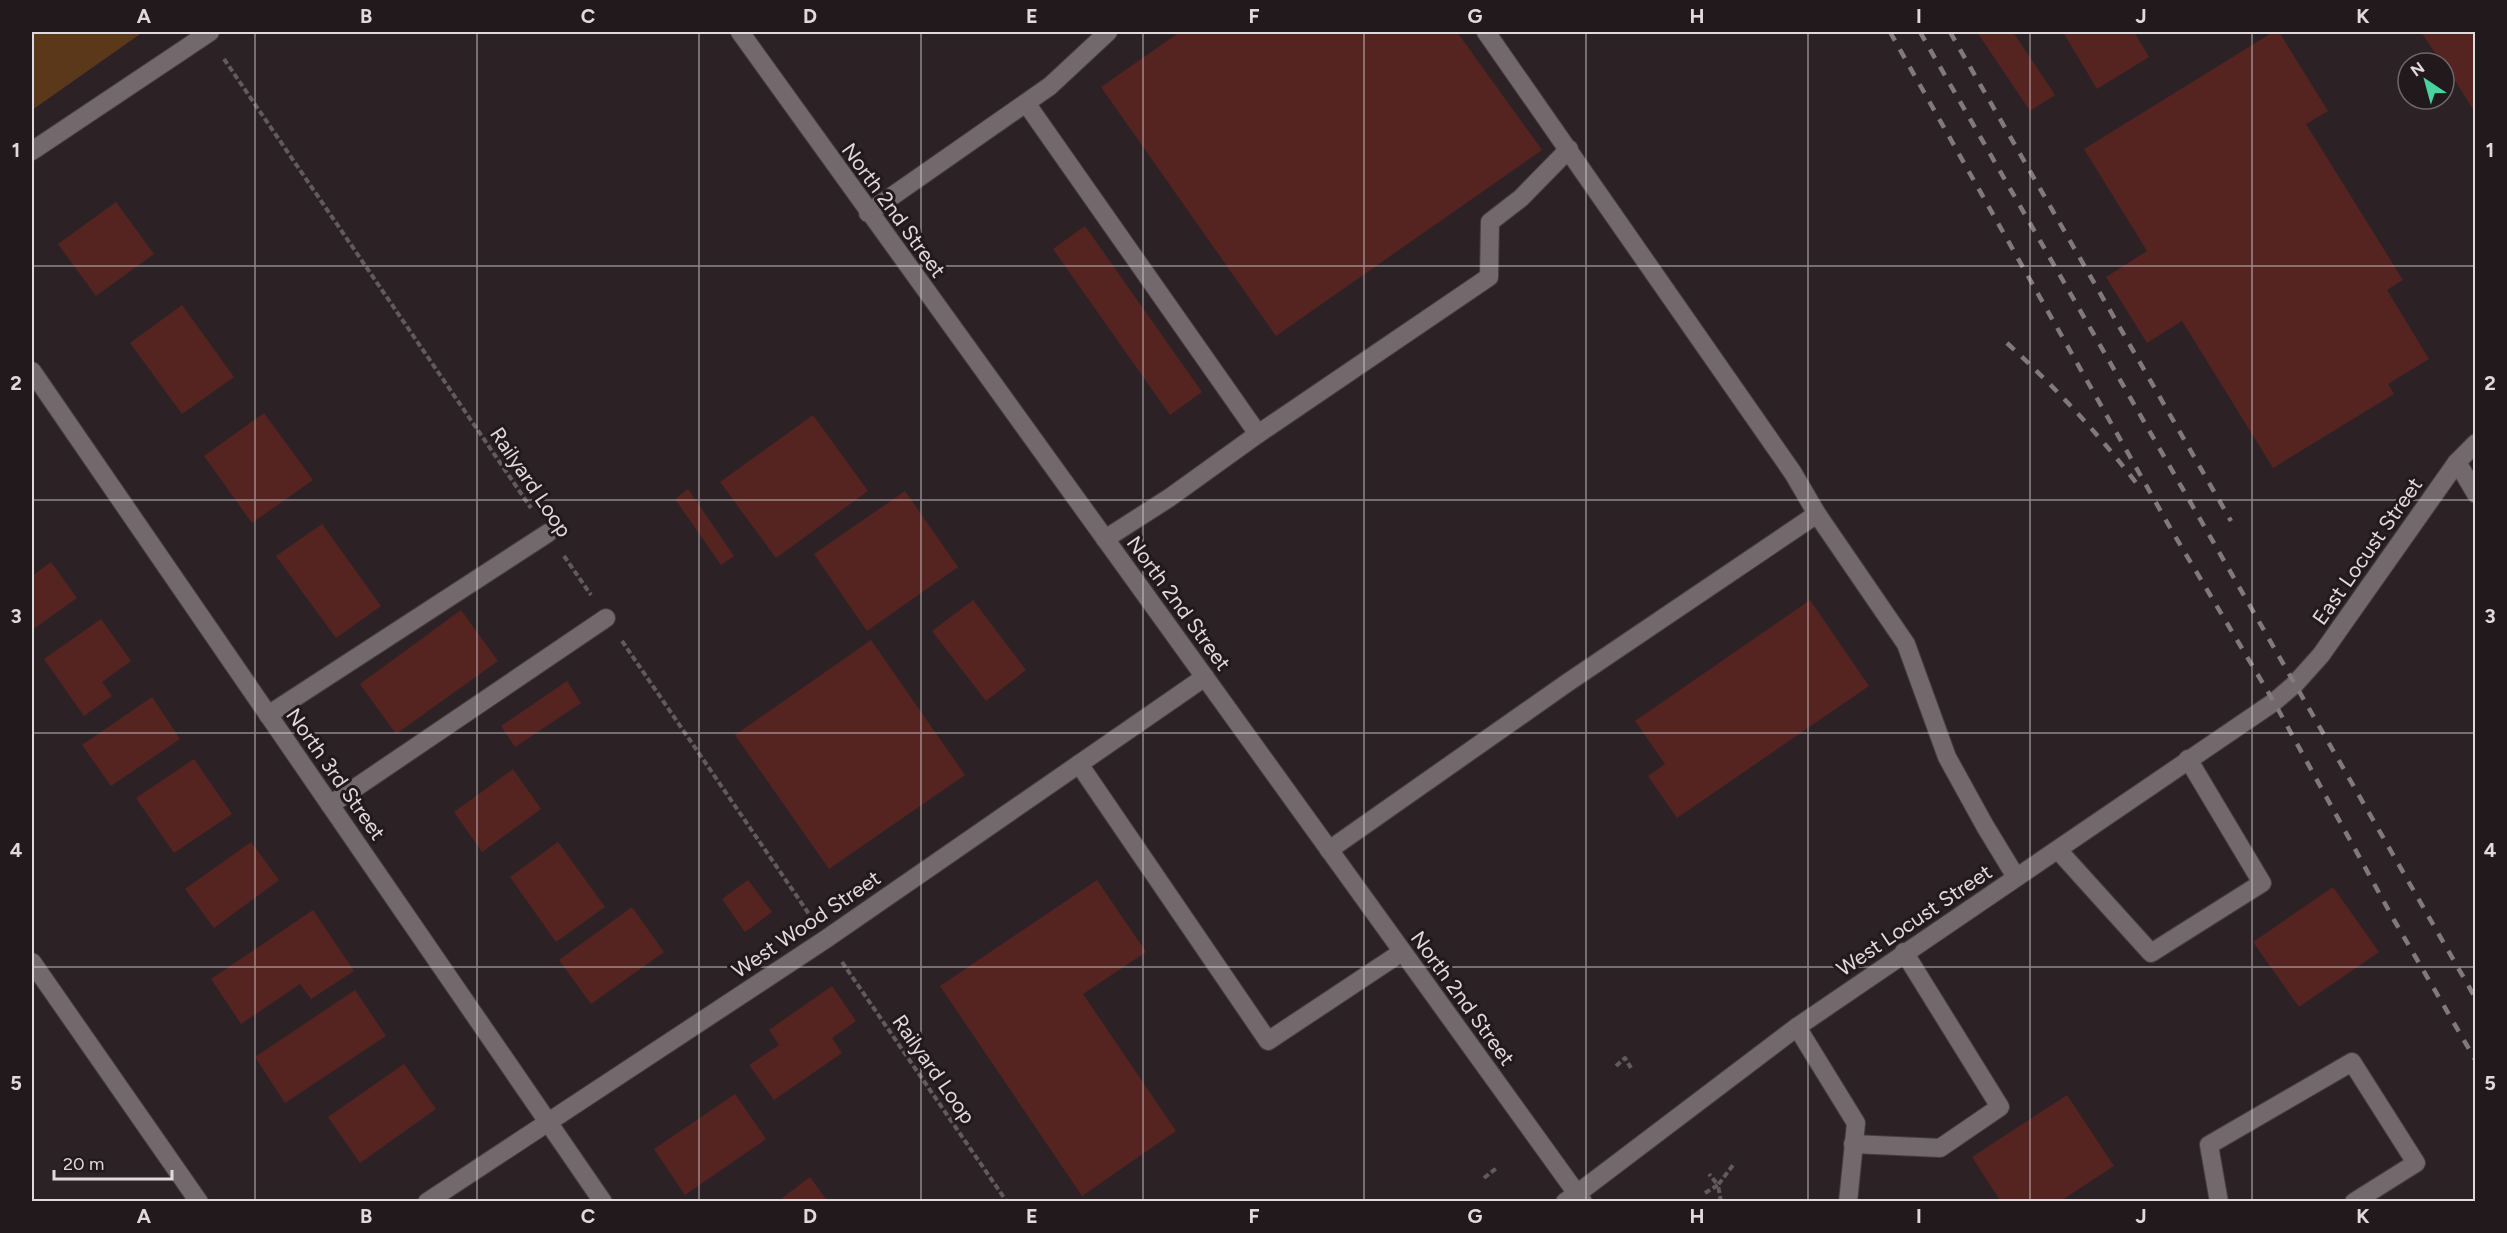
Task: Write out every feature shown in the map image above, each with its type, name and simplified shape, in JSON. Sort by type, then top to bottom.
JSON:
[{"type":"main road","points":[[32,151],[210,32]]},
{"type":"main road","name":"North 2nd Street","points":[[740,32],[868,213],[1402,952],[1575,1199]]},
{"type":"main road","points":[[868,213],[1050,86],[1108,32]]},
{"type":"main road","points":[[1486,32],[1793,473],[1816,514],[1905,644],[1947,757],[2016,878]]},
{"type":"main road","points":[[1026,103],[1258,434]]},
{"type":"main road","points":[[1104,539],[1169,498],[1258,434],[1489,277],[1490,222],[1521,198],[1569,149]]},
{"type":"main road","name":"North 3rd Street","points":[[32,371],[603,1202]]},
{"type":"main road","name":"East Locust Street","points":[[2295,684],[2321,655],[2457,462],[2475,443]]},
{"type":"main road","points":[[2457,462],[2475,494]]},
{"type":"main road","points":[[1329,850],[1567,683],[1816,514]]},
{"type":"main road","points":[[268,715],[548,533]]},
{"type":"main road","points":[[330,805],[606,618]]},
{"type":"main road","name":"West Wood Street","points":[[427,1202],[826,939],[1205,677]]},
{"type":"main road","name":"West Locust Street","points":[[1575,1199],[1797,1027],[2274,702],[2295,684]]},
{"type":"main road","points":[[2058,850],[2151,953],[2262,883],[2188,759]]},
{"type":"main road","points":[[1079,764],[1268,1041],[1402,952]]},
{"type":"main road","points":[[1853,1144],[1940,1148],[2000,1107],[1904,952]]},
{"type":"main road","points":[[32,962],[199,1202]]},
{"type":"main road","points":[[1797,1027],[1856,1123],[1848,1202]]},
{"type":"main road","points":[[2219,1202],[2209,1145],[2352,1062],[2416,1164],[2354,1202]]},
{"type":"path","name":"Railyard Loop","points":[[230,69],[808,912]]},
{"type":"path","name":"Railyard Loop","points":[[837,955],[1007,1202]]},
{"type":"path","points":[[1616,1066],[1625,1058],[1632,1068]]},
{"type":"path","points":[[1705,1193],[1718,1185],[1732,1165]]},
{"type":"path","points":[[1485,1178],[1497,1167]]},
{"type":"path","points":[[1708,1174],[1718,1185],[1720,1202]]},
{"type":"shaded area","points":[[32,32],[143,32],[32,110]]},
{"type":"building","points":[[1180,32],[1457,32],[1542,150],[1276,336],[1101,87]]},
{"type":"building","points":[[1977,32],[2013,32],[2055,95],[2030,111]]},
{"type":"building","points":[[2063,32],[2134,32],[2149,57],[2097,89]]},
{"type":"building","points":[[2273,32],[2279,32],[2328,111],[2306,124],[2403,280],[2387,290],[2429,359],[2388,384],[2394,394],[2273,468],[2182,321],[2147,343],[2106,277],[2147,251],[2084,149]]},
{"type":"building","points":[[2421,32],[2476,32],[2476,114],[2456,82],[2456,51],[2434,51]]},
{"type":"building","points":[[116,202],[154,254],[96,296],[58,244]]},
{"type":"building","points":[[1085,226],[1202,392],[1170,415],[1053,249]]},
{"type":"building","points":[[182,305],[234,377],[182,414],[130,343]]},
{"type":"building","points":[[264,413],[313,480],[252,523],[204,456]]},
{"type":"building","points":[[813,415],[868,491],[776,558],[720,482]]},
{"type":"building","points":[[688,489],[734,556],[721,565],[675,499]]},
{"type":"building","points":[[905,491],[958,567],[867,631],[814,554]]},
{"type":"building","points":[[322,524],[381,606],[336,638],[276,556]]},
{"type":"building","points":[[51,562],[77,598],[32,630],[32,576]]},
{"type":"building","points":[[973,600],[1026,670],[986,701],[932,631]]},
{"type":"building","points":[[1810,600],[1869,686],[1677,818],[1648,776],[1665,764],[1635,721]]},
{"type":"building","points":[[461,610],[498,661],[396,734],[360,684]]},
{"type":"building","points":[[101,619],[131,661],[102,682],[112,696],[84,716],[44,659]]},
{"type":"building","points":[[871,640],[965,775],[829,869],[735,735]]},
{"type":"building","points":[[567,681],[581,703],[515,747],[501,726]]},
{"type":"building","points":[[152,697],[180,739],[111,786],[82,745]]},
{"type":"building","points":[[194,759],[232,814],[174,853],[136,798]]},
{"type":"building","points":[[513,769],[541,809],[482,852],[454,812]]},
{"type":"building","points":[[251,842],[279,880],[214,928],[185,889]]},
{"type":"building","points":[[558,842],[605,907],[556,942],[510,877]]},
{"type":"building","points":[[748,880],[772,912],[745,932],[722,899]]},
{"type":"building","points":[[1097,880],[1146,952],[1083,994],[1176,1131],[1082,1196],[940,986]]},
{"type":"building","points":[[2333,887],[2379,952],[2299,1007],[2253,942]]},
{"type":"building","points":[[632,907],[664,952],[591,1004],[559,960]]},
{"type":"building","points":[[313,910],[354,971],[311,999],[300,984],[241,1024],[211,979]]},
{"type":"building","points":[[832,986],[856,1021],[832,1038],[842,1053],[774,1100],[749,1065],[779,1045],[769,1030]]},
{"type":"building","points":[[355,990],[386,1036],[285,1103],[255,1057]]},
{"type":"building","points":[[404,1064],[436,1109],[360,1163],[328,1117]]},
{"type":"building","points":[[735,1094],[766,1139],[685,1195],[654,1149]]},
{"type":"building","points":[[2067,1095],[2114,1166],[2059,1202],[2001,1202],[1972,1157]]},
{"type":"building","points":[[810,1177],[828,1202],[777,1202]]},
{"type":"railway","points":[[1890,32],[2172,531],[2274,702],[2394,920],[2476,1061]]},
{"type":"railway","points":[[1920,32],[2476,999]]},
{"type":"railway","points":[[1950,32],[2231,521]]},
{"type":"railway","points":[[2007,343],[2077,412],[2140,488]]}]
